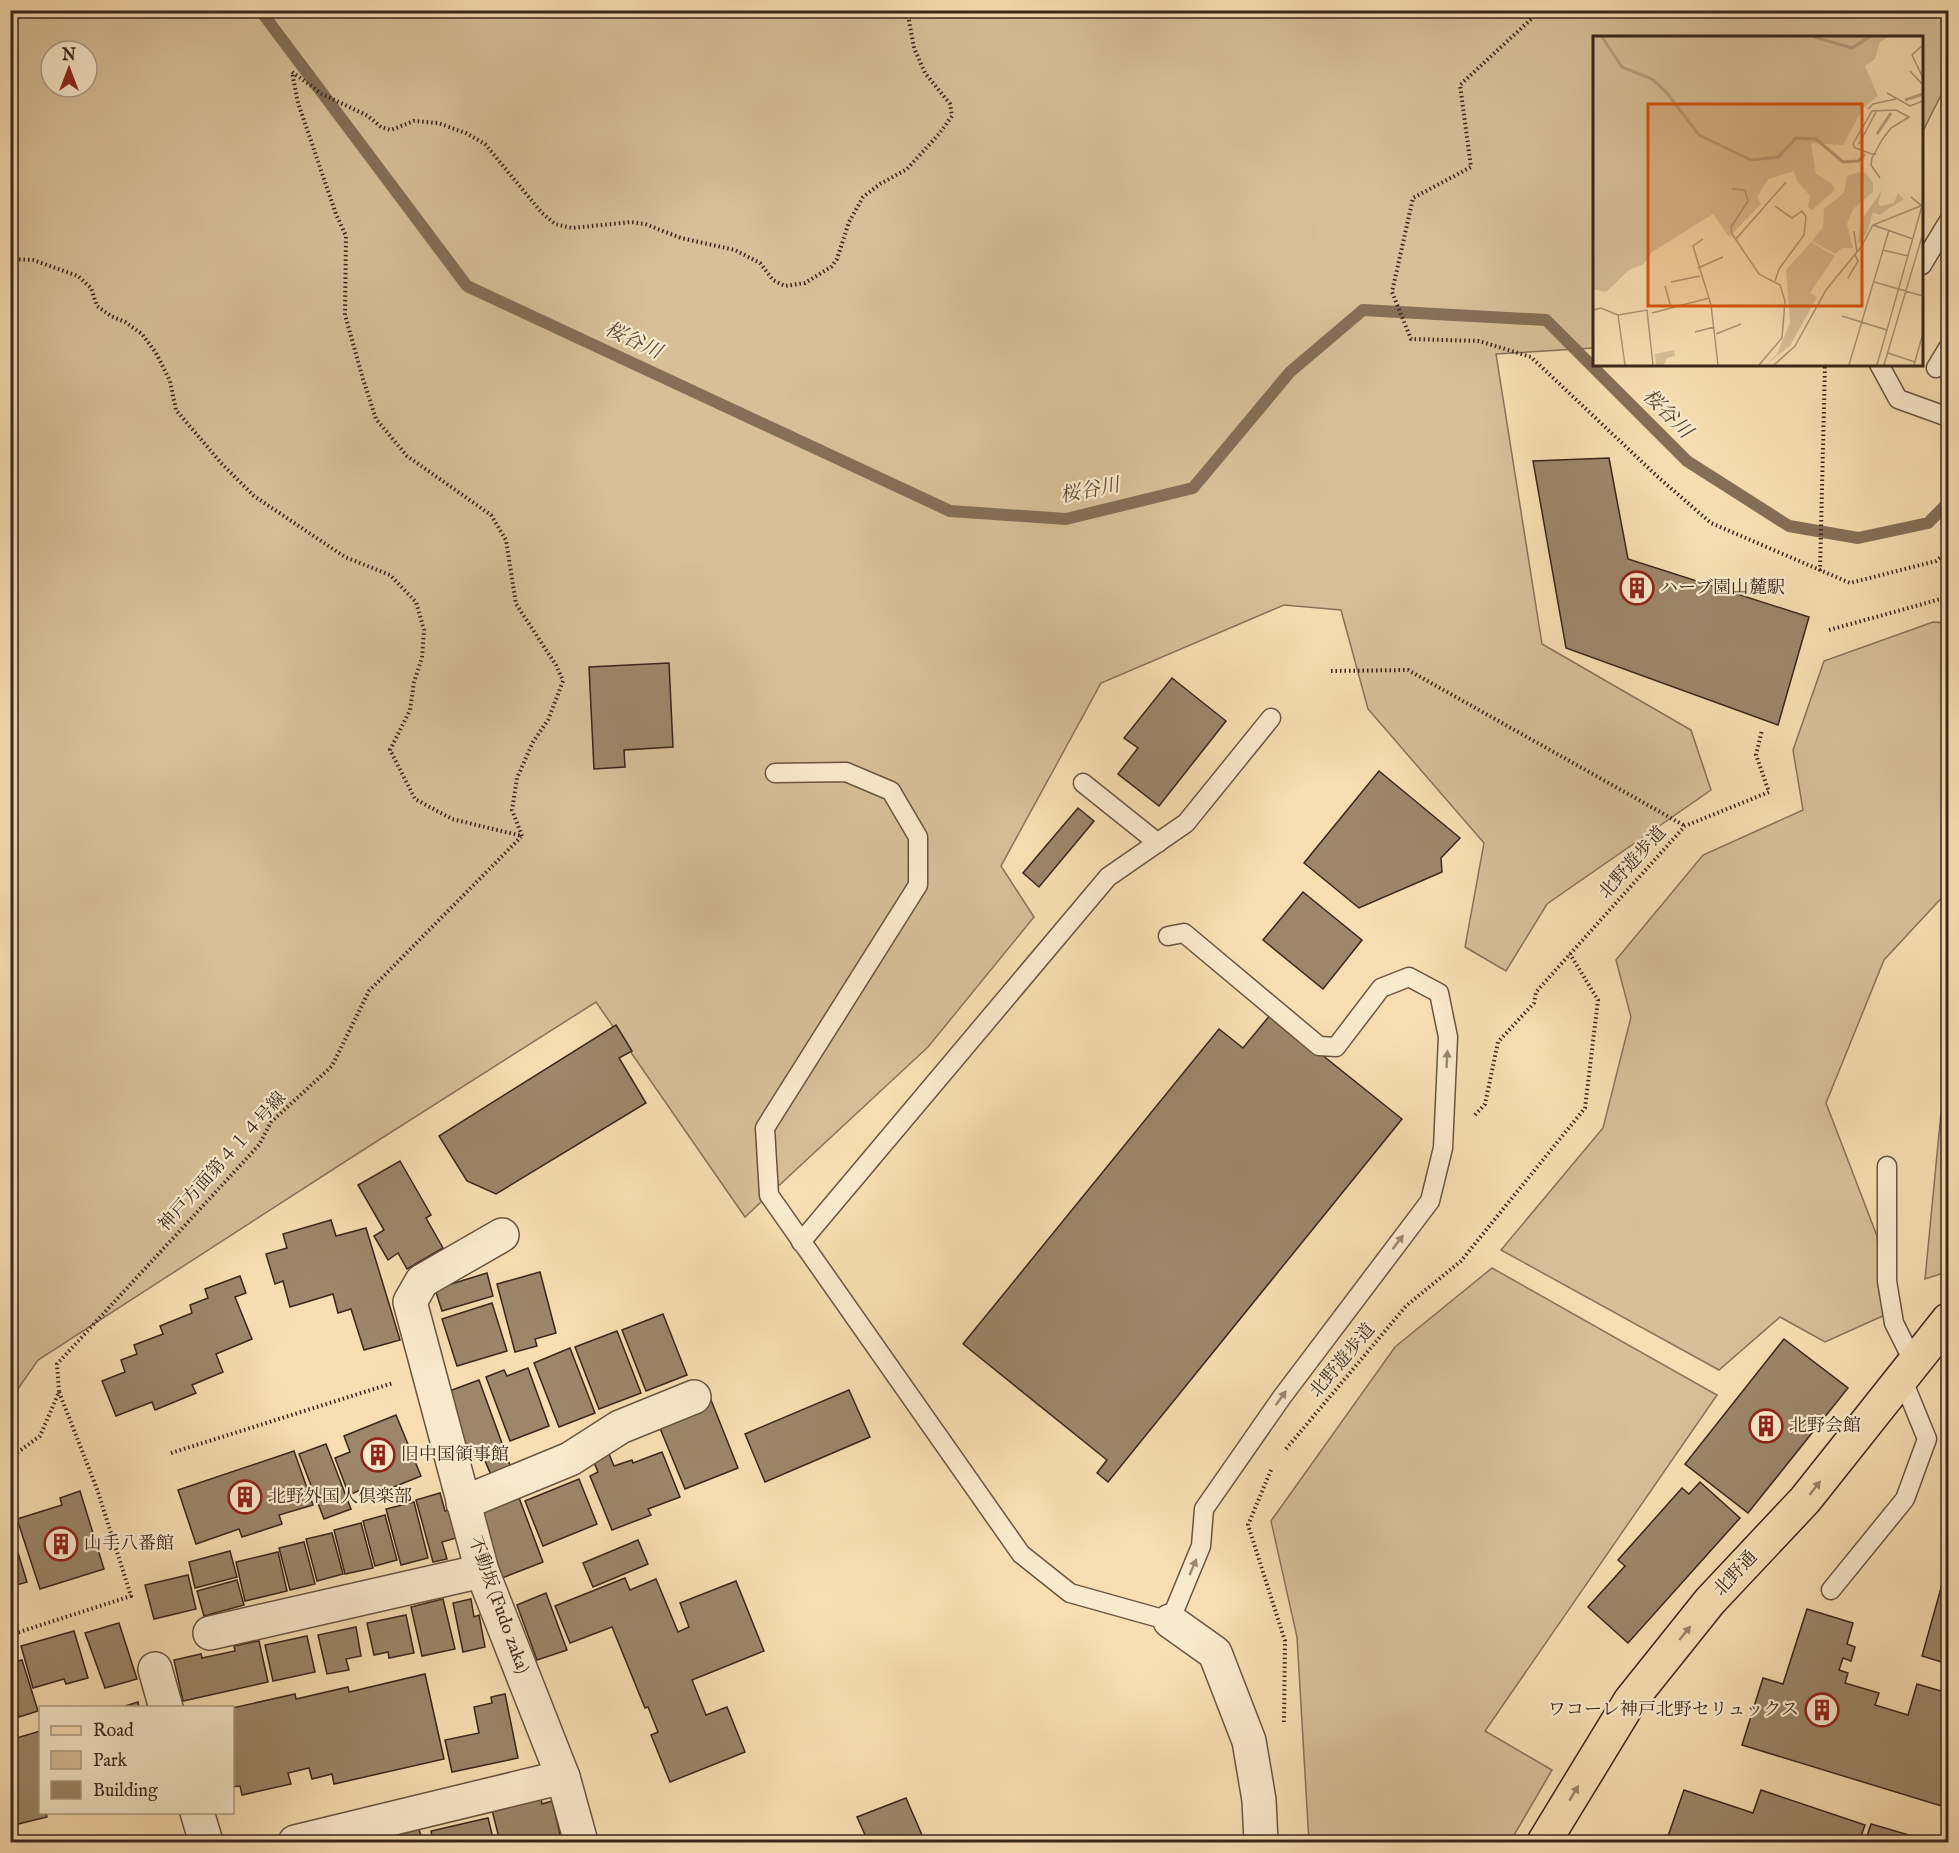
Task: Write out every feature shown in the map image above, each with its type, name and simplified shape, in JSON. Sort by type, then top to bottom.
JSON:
[{"type":"main road","name":"北野通","points":[[1544,1842],[1630,1701],[1710,1601],[1805,1500],[1948,1320]]},
{"type":"street","name":"不動坂 (Fudo zaka)","points":[[502,1235],[422,1281],[410,1302],[482,1571],[563,1777],[581,1842]]},
{"type":"street","points":[[463,1503],[570,1459],[620,1427],[694,1397]]},
{"type":"street","points":[[210,1634],[482,1571]]},
{"type":"street","points":[[1170,1621],[1215,1653],[1249,1741],[1258,1800],[1261,1842]]},
{"type":"street","points":[[155,1669],[166,1706]]},
{"type":"street","points":[[295,1842],[563,1777]]},
{"type":"street","points":[[198,1814],[206,1842]]},
{"type":"lane","points":[[1923,263],[1948,222]]},
{"type":"lane","points":[[1936,368],[1948,348]]},
{"type":"lane","points":[[1880,366],[1898,399],[1948,417]]},
{"type":"lane","points":[[801,1242],[1108,877],[1186,823],[1271,718]]},
{"type":"lane","points":[[775,773],[846,772],[891,791],[918,837],[918,885],[765,1128],[769,1195],[1021,1554],[1070,1593],[1170,1621],[1202,1546],[1204,1509],[1282,1397],[1430,1201],[1443,1148],[1448,1037],[1439,993],[1409,977],[1381,988],[1336,1047],[1320,1046],[1184,933],[1168,936]]},
{"type":"lane","points":[[1083,783],[1158,843]]},
{"type":"lane","points":[[1831,1590],[1905,1499],[1927,1439],[1894,1323],[1887,1281],[1887,1166]]},
{"type":"path","points":[[522,836],[512,810],[517,778],[533,742],[548,720],[563,681],[556,665],[516,604],[506,540],[491,515],[407,456],[376,419],[345,315],[346,236],[336,214],[298,103],[292,72],[322,94],[368,116],[381,127],[391,130],[414,121],[432,122],[466,133],[485,144],[542,213],[555,224],[572,228],[631,222],[645,224],[681,238],[735,250],[760,263],[773,280],[785,285],[805,284],[831,267],[837,259],[849,222],[863,197],[880,184],[907,169],[952,116],[950,104],[925,73],[914,48],[907,10]]},
{"type":"path","points":[[1541,10],[1460,85],[1471,167],[1413,198],[1392,292],[1411,339],[1479,340],[1531,357],[1659,478],[1711,523],[1850,583],[1936,561],[1948,551]]},
{"type":"path","points":[[10,260],[33,260],[78,276],[91,288],[97,306],[142,334],[156,353],[170,381],[176,410],[222,464],[254,496],[345,556],[390,575],[416,602],[423,630],[422,658],[414,682],[410,710],[390,750],[415,800],[452,819],[522,836]]},
{"type":"path","points":[[1820,571],[1825,366]]},
{"type":"path","points":[[1829,630],[1948,597]]},
{"type":"path","points":[[1331,671],[1408,670],[1685,826]]},
{"type":"path","name":"北野遊歩道","points":[[1443,1148],[1485,1104],[1498,1042],[1534,1003],[1536,992],[1685,826],[1769,792],[1756,755],[1762,730]]},
{"type":"path","name":"神戸方面第４１４号線","points":[[10,1458],[40,1436],[59,1392],[57,1364],[260,1145],[271,1122],[332,1066],[369,991],[522,836]]},
{"type":"path","name":"北野遊歩道","points":[[1281,1455],[1407,1306],[1461,1261],[1585,1108],[1598,1000],[1570,954]]},
{"type":"path","points":[[171,1453],[427,1372]]},
{"type":"path","points":[[10,1635],[131,1596],[97,1489],[59,1392]]},
{"type":"path","points":[[1274,1464],[1248,1525],[1285,1641],[1284,1724]]},
{"type":"green space","points":[[11,11],[1948,11],[1948,81],[1923,131],[1923,36],[1593,36],[1593,348],[1496,354],[1542,644],[1691,730],[1711,790],[1547,904],[1506,971],[1465,947],[1484,843],[1368,709],[1341,610],[1284,605],[1101,683],[1001,866],[1034,917],[928,1047],[745,1217],[596,1002],[38,1360],[11,1399]]},
{"type":"green space","points":[[1933,622],[1948,623],[1948,891],[1884,960],[1826,1103],[1877,1236],[1885,1315],[1825,1342],[1780,1317],[1719,1370],[1501,1250],[1603,1128],[1631,1017],[1616,960],[1703,855],[1803,810],[1793,750],[1824,661]]},
{"type":"green space","points":[[1948,1095],[1948,1268],[1947,1272],[1925,1279],[1941,1113]]},
{"type":"green space","points":[[1492,1268],[1717,1395],[1485,1731],[1552,1770],[1510,1842],[1309,1842],[1297,1637],[1271,1521],[1395,1347]]},
{"type":"building","name":"ハーブ園山麓駅","points":[[1609,458],[1628,559],[1809,617],[1778,725],[1566,648],[1533,461]]},
{"type":"building","points":[[669,663],[673,747],[624,750],[625,767],[594,769],[589,667]]},
{"type":"building","points":[[1172,678],[1226,721],[1159,806],[1118,774],[1138,748],[1124,738]]},
{"type":"building","points":[[1379,771],[1460,838],[1441,858],[1442,872],[1359,908],[1304,863]]},
{"type":"building","points":[[1078,808],[1094,821],[1039,887],[1023,873]]},
{"type":"building","points":[[1303,892],[1362,940],[1323,989],[1263,940]]},
{"type":"building","points":[[1271,1014],[1402,1119],[1108,1482],[1097,1473],[1107,1460],[963,1344],[1219,1029],[1243,1048]]},
{"type":"building","points":[[616,1025],[632,1051],[619,1058],[646,1103],[496,1194],[467,1181],[439,1136]]},
{"type":"building","points":[[400,1161],[431,1215],[426,1218],[443,1248],[407,1269],[398,1253],[388,1260],[374,1236],[384,1230],[358,1185]]},
{"type":"building","points":[[331,1220],[336,1236],[366,1228],[400,1340],[364,1350],[351,1309],[338,1313],[333,1294],[290,1307],[283,1281],[275,1284],[266,1254],[287,1248],[283,1234]]},
{"type":"building","points":[[540,1272],[556,1333],[535,1339],[537,1346],[515,1352],[497,1284]]},
{"type":"building","points":[[487,1273],[493,1296],[442,1311],[435,1289]]},
{"type":"building","points":[[240,1276],[246,1293],[235,1297],[252,1339],[216,1354],[223,1372],[192,1385],[196,1393],[155,1410],[152,1402],[116,1416],[102,1381],[125,1372],[121,1360],[137,1354],[134,1345],[163,1334],[160,1326],[192,1313],[190,1305],[208,1298],[205,1289]]},
{"type":"building","points":[[492,1303],[507,1351],[457,1366],[442,1319]]},
{"type":"building","points":[[663,1314],[687,1375],[646,1391],[622,1330]]},
{"type":"building","points":[[617,1331],[641,1393],[599,1409],[575,1347]]},
{"type":"building","name":"北野会館","points":[[1784,1339],[1848,1388],[1748,1513],[1685,1464]]},
{"type":"building","points":[[570,1348],[595,1413],[559,1427],[534,1363]]},
{"type":"building","points":[[528,1368],[549,1426],[510,1441],[486,1377],[504,1370],[507,1376]]},
{"type":"building","points":[[479,1380],[511,1468],[491,1475],[483,1456],[471,1460],[444,1393]]},
{"type":"building","points":[[849,1390],[870,1437],[765,1482],[745,1434]]},
{"type":"building","points":[[711,1400],[738,1468],[685,1489],[657,1421]]},
{"type":"building","name":"旧中国領事館","points":[[396,1415],[421,1476],[369,1497],[365,1488],[349,1495],[335,1458],[350,1452],[344,1436]]},
{"type":"building","points":[[326,1444],[351,1509],[324,1519],[299,1454]]},
{"type":"building","name":"北野外国人倶楽部","points":[[294,1451],[313,1505],[279,1515],[282,1524],[242,1537],[239,1529],[196,1544],[178,1490]]},
{"type":"building","points":[[662,1452],[680,1497],[648,1509],[651,1515],[612,1530],[590,1476],[598,1472],[593,1460],[609,1454],[614,1466],[632,1460],[633,1463]]},
{"type":"building","points":[[579,1479],[597,1524],[543,1546],[525,1501]]},
{"type":"building","points":[[1700,1482],[1740,1518],[1628,1643],[1588,1607],[1625,1566],[1618,1560],[1682,1488],[1689,1494]]},
{"type":"building","name":"山手八番館","points":[[80,1491],[104,1569],[40,1589],[17,1519],[62,1505],[60,1498]]},
{"type":"building","points":[[440,1493],[445,1511],[448,1510],[456,1538],[442,1542],[447,1559],[433,1562],[416,1500]]},
{"type":"building","points":[[518,1495],[543,1562],[502,1578],[476,1511]]},
{"type":"building","points":[[414,1502],[428,1558],[401,1565],[386,1509]]},
{"type":"building","points":[[385,1515],[397,1560],[375,1566],[363,1521]]},
{"type":"building","points":[[361,1523],[373,1568],[345,1574],[334,1530]]},
{"type":"building","points":[[10,1527],[27,1582],[10,1587]]},
{"type":"building","points":[[332,1533],[343,1574],[317,1581],[306,1539]]},
{"type":"building","points":[[638,1540],[648,1564],[593,1587],[583,1563]]},
{"type":"building","points":[[304,1542],[315,1584],[290,1590],[279,1548]]},
{"type":"building","points":[[230,1551],[237,1577],[195,1588],[189,1562]]},
{"type":"building","points":[[278,1552],[287,1591],[245,1601],[236,1562]]},
{"type":"building","points":[[1948,1563],[1948,1664],[1922,1656]]},
{"type":"building","points":[[188,1575],[196,1609],[154,1619],[145,1585]]},
{"type":"building","points":[[625,1578],[630,1590],[656,1579],[678,1632],[689,1627],[680,1603],[736,1581],[764,1651],[692,1680],[706,1715],[727,1707],[745,1752],[670,1782],[651,1735],[658,1732],[648,1707],[645,1708],[612,1627],[570,1643],[555,1606]]},
{"type":"building","points":[[237,1580],[244,1605],[204,1616],[197,1591]]},
{"type":"building","points":[[546,1593],[567,1650],[537,1660],[517,1605]]},
{"type":"building","points":[[443,1599],[455,1649],[422,1656],[411,1607]]},
{"type":"building","points":[[471,1599],[474,1617],[479,1615],[485,1647],[463,1652],[453,1603]]},
{"type":"building","name":"ワコーレ神戸北野セリュックス","points":[[1807,1609],[1853,1623],[1847,1644],[1855,1647],[1851,1661],[1843,1658],[1839,1670],[1848,1673],[1845,1683],[1879,1693],[1875,1705],[1908,1715],[1917,1684],[1948,1693],[1948,1808],[1742,1745],[1763,1678],[1783,1684]]},
{"type":"building","points":[[406,1615],[414,1653],[389,1658],[388,1652],[374,1655],[367,1623]]},
{"type":"building","points":[[119,1623],[137,1679],[105,1688],[85,1633]]},
{"type":"building","points":[[356,1627],[361,1656],[346,1659],[349,1670],[327,1674],[318,1635]]},
{"type":"building","points":[[74,1631],[88,1678],[66,1684],[64,1679],[33,1688],[21,1646]]},
{"type":"building","points":[[307,1636],[315,1672],[273,1681],[265,1645]]},
{"type":"building","points":[[259,1641],[268,1682],[183,1701],[174,1660],[201,1654],[202,1658],[235,1651],[234,1646]]},
{"type":"building","points":[[22,1660],[38,1711],[19,1717],[16,1706],[10,1708],[10,1663]]},
{"type":"building","points":[[425,1674],[444,1759],[334,1784],[332,1774],[312,1779],[309,1768],[288,1773],[291,1784],[242,1795],[240,1786],[234,1787],[234,1708],[295,1694],[296,1699],[348,1687],[349,1692]]},
{"type":"building","points":[[505,1694],[518,1758],[452,1772],[445,1740],[479,1733],[474,1707],[492,1703],[491,1697]]},
{"type":"building","points":[[138,1702],[139,1706],[125,1706]]},
{"type":"building","points":[[39,1731],[39,1814],[46,1814],[47,1817],[10,1826],[10,1740]]},
{"type":"building","points":[[1684,1790],[1753,1813],[1761,1790],[1865,1825],[1859,1842],[1666,1842]]},
{"type":"building","points":[[540,1794],[542,1804],[552,1801],[562,1842],[500,1842],[491,1806]]},
{"type":"building","points":[[906,1798],[925,1842],[853,1842],[866,1837],[857,1817]]},
{"type":"building","points":[[488,1818],[494,1842],[433,1842],[431,1831]]},
{"type":"building","points":[[417,1823],[423,1842],[380,1842],[392,1839],[390,1831]]},
{"type":"building","points":[[1871,1824],[1933,1842],[1865,1842]]},
{"type":"waterway","name":"桜谷川","points":[[260,10],[467,286],[950,511],[1066,519],[1193,488],[1290,372],[1363,310],[1546,320],[1687,461],[1789,526],[1858,538],[1928,523],[1948,503]]},
{"type":"place","name":"ハーブ園山麓駅","points":[[1637,588]]},
{"type":"place","name":"北野会館","points":[[1766,1426]]},
{"type":"place","name":"旧中国領事館","points":[[378,1455]]},
{"type":"place","name":"北野外国人倶楽部","points":[[245,1497]]},
{"type":"place","name":"山手八番館","points":[[61,1544]]},
{"type":"place","name":"ワコーレ神戸北野セリュックス","points":[[1822,1710]]}]
